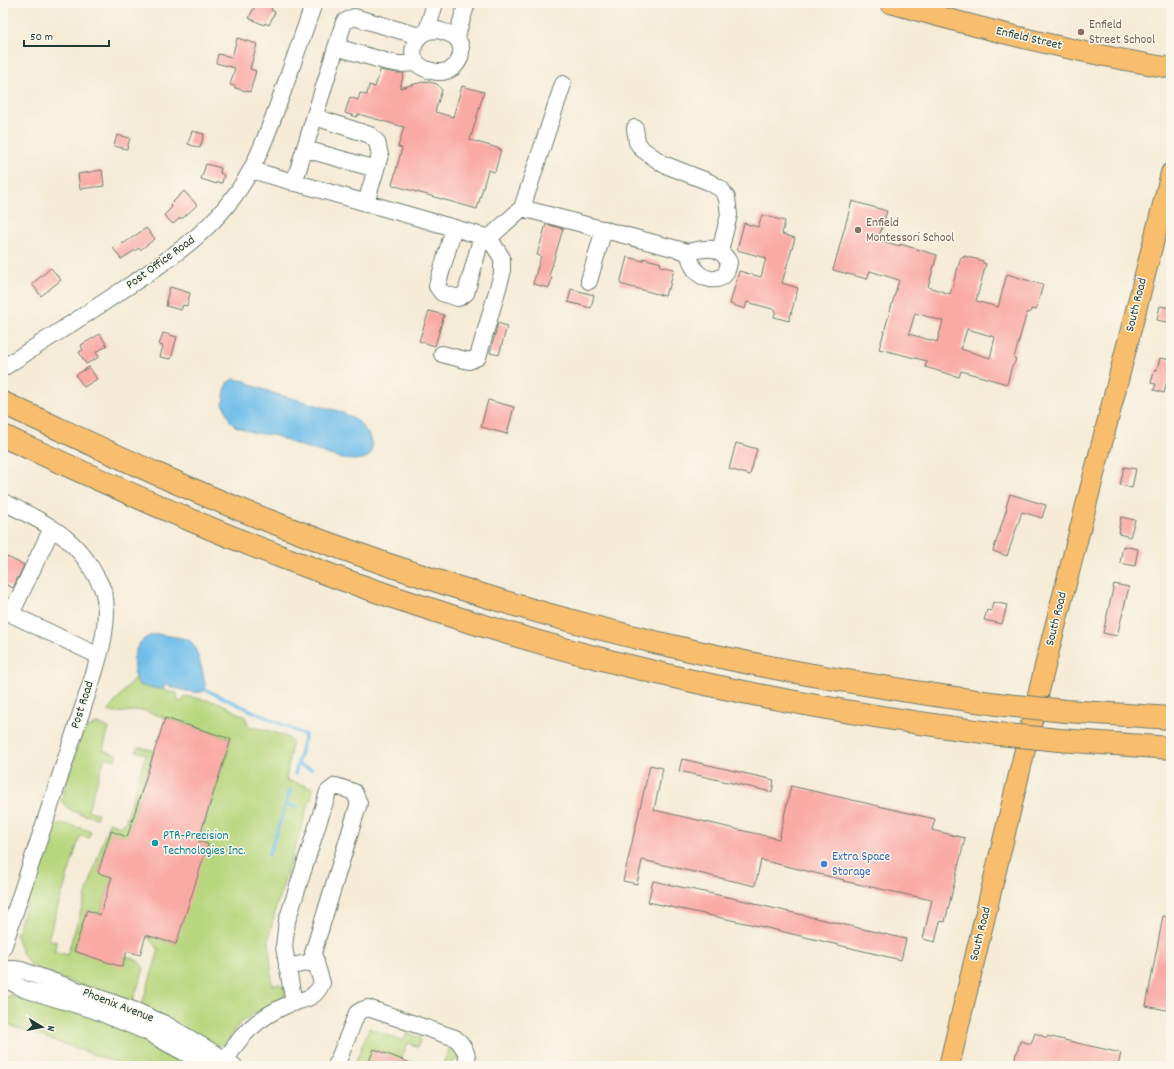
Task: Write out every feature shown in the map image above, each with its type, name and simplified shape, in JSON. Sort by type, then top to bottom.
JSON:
[{"type":"highway","points":[[3,403],[254,515],[344,549],[503,601],[614,632],[732,659],[817,676],[891,688],[1005,705],[1066,711],[1171,718]]},
{"type":"highway","points":[[3,436],[194,522],[287,559],[402,600],[519,636],[628,666],[759,695],[866,715],[998,734],[1171,748]]},
{"type":"main road","name":"Enfield Street","points":[[890,3],[1016,36],[1086,52],[1171,68]]},
{"type":"main road","name":"South Road","points":[[949,1066],[1045,669],[1171,173]]},
{"type":"street","name":"Post Office Road","points":[[3,368],[179,252],[222,212],[250,170],[266,139],[314,3]]},
{"type":"street","points":[[294,183],[344,22],[354,17],[423,33],[438,30],[449,33],[456,38],[461,46],[461,57],[454,67],[446,72],[424,68],[417,63],[414,55],[414,45],[423,33],[435,3]]},
{"type":"street","points":[[456,38],[467,3]]},
{"type":"street","points":[[336,47],[388,62],[399,64],[417,63]]},
{"type":"street","points":[[454,228],[437,286],[442,293],[458,298],[466,293],[486,237],[522,208],[563,84]]},
{"type":"street","points":[[315,117],[370,136],[377,142],[380,155],[366,204]]},
{"type":"street","points":[[635,128],[637,142],[642,149],[663,164],[721,188],[727,198],[728,215],[720,251]]},
{"type":"street","points":[[305,149],[376,169]]},
{"type":"street","points":[[250,170],[486,237],[502,258],[502,274],[478,357],[469,361],[442,354]]},
{"type":"street","points":[[522,208],[688,252],[712,248],[720,251],[726,256],[729,262],[727,270],[722,276],[714,280],[704,277],[696,272],[688,252]]},
{"type":"street","points":[[589,281],[604,230]]},
{"type":"street","name":"Post Road","points":[[3,502],[40,520],[73,544],[89,563],[97,577],[104,593],[106,614],[99,656],[3,948]]},
{"type":"street","points":[[52,528],[7,612],[99,656]]},
{"type":"street","points":[[228,1064],[240,1039],[262,1019],[286,1005],[294,1003],[311,997],[318,991],[322,983],[313,953],[359,803],[354,792],[336,786],[328,792],[287,921],[284,947],[294,1003]]},
{"type":"street","points":[[287,967],[316,961]]},
{"type":"street","name":"Phoenix Avenue","points":[[3,969],[21,970],[136,1011],[165,1024],[228,1064]]},
{"type":"street","name":"Phoenix Avenue","points":[[3,978],[24,989],[94,1010],[145,1031],[209,1066]]},
{"type":"street","points":[[336,1066],[357,1013],[368,1008],[455,1038],[465,1051],[468,1066]]},
{"type":"green space","points":[[135,677],[139,685],[177,693],[180,703],[186,696],[220,703],[245,717],[249,726],[285,736],[292,742],[286,780],[314,788],[276,907],[269,939],[272,985],[279,984],[285,988],[286,999],[247,1018],[237,1027],[228,1041],[218,1046],[141,1007],[159,950],[146,935],[176,944],[198,841],[231,739],[142,710],[115,713],[108,711]]},
{"type":"green space","points":[[95,724],[100,724],[109,728],[103,750],[117,755],[115,760],[105,757],[88,810],[98,814],[96,818],[67,808],[61,800],[82,732]]},
{"type":"green space","points":[[139,747],[154,751],[127,837],[111,832],[98,872],[112,877],[100,915],[87,910],[74,951],[122,966],[126,956],[139,962],[144,969],[132,1003],[34,969],[23,954],[16,935],[53,827],[59,824],[65,824],[91,831],[89,838],[80,836],[48,939],[57,942],[54,951],[67,955],[109,822],[120,826],[125,823],[146,754],[136,751]]},
{"type":"green space","points":[[19,995],[76,1012],[124,1029],[198,1066],[127,1066],[3,1023],[3,998]]},
{"type":"green space","points":[[369,1028],[403,1041],[407,1033],[421,1038],[418,1047],[408,1043],[401,1060],[374,1049],[367,1066],[354,1066]]},
{"type":"green space","points":[[449,1049],[454,1050],[457,1053],[460,1061],[455,1059],[452,1066],[442,1066]]},
{"type":"water","points":[[233,379],[246,381],[251,385],[276,394],[338,411],[356,419],[369,435],[372,446],[371,453],[368,457],[362,459],[343,459],[298,445],[273,435],[254,433],[235,426],[230,421],[223,403],[227,383]]},
{"type":"water","points":[[158,634],[186,639],[192,643],[200,663],[206,690],[203,692],[189,692],[170,687],[170,684],[166,684],[163,689],[139,685],[134,669],[135,653],[143,640],[149,636]]},
{"type":"building","points":[[256,3],[274,3],[271,10],[275,12],[269,25],[265,23],[264,25],[249,18]]},
{"type":"building","points":[[237,38],[257,44],[250,69],[256,71],[250,92],[230,85],[235,68],[216,63],[218,54],[232,57]]},
{"type":"building","points":[[380,70],[404,73],[400,88],[426,81],[437,84],[442,90],[435,112],[453,117],[462,86],[484,92],[470,140],[501,149],[495,172],[488,170],[477,209],[392,185],[402,148],[398,147],[404,127],[358,114],[357,117],[345,113],[350,97],[358,100],[360,93],[367,95],[369,85],[375,87]]},
{"type":"building","points":[[192,131],[204,134],[200,148],[188,144]]},
{"type":"building","points":[[117,135],[130,138],[127,149],[114,146]]},
{"type":"building","points":[[206,164],[221,168],[220,173],[224,175],[222,183],[217,182],[217,184],[201,179]]},
{"type":"building","points":[[102,170],[104,186],[80,189],[78,174]]},
{"type":"building","points":[[184,191],[197,205],[183,218],[180,218],[173,224],[164,215],[172,207],[170,205]]},
{"type":"building","points":[[852,201],[887,211],[878,240],[900,246],[900,244],[937,255],[928,287],[950,294],[961,257],[964,258],[964,256],[983,261],[983,263],[986,264],[976,301],[998,307],[1007,274],[1043,285],[1036,310],[1031,309],[1030,313],[1027,312],[1014,358],[1016,359],[1012,366],[1007,384],[961,371],[959,377],[925,367],[927,361],[879,349],[899,280],[870,271],[867,279],[833,270]],"holes":[[[915,313],[943,321],[937,342],[909,334]],[[967,329],[995,337],[990,358],[961,349]]]},
{"type":"building","points":[[762,215],[785,221],[782,234],[795,238],[782,283],[798,288],[789,321],[774,317],[776,310],[747,302],[745,309],[730,304],[739,271],[761,277],[766,258],[737,250],[744,223],[758,227]]},
{"type":"building","points":[[546,224],[563,229],[549,276],[552,277],[549,288],[533,284],[541,256],[537,255]]},
{"type":"building","points":[[146,228],[155,239],[140,250],[139,248],[121,259],[113,248],[122,242],[123,244]]},
{"type":"building","points":[[627,257],[643,261],[643,258],[661,263],[660,266],[674,269],[669,289],[667,289],[665,296],[620,284]]},
{"type":"building","points":[[51,268],[61,280],[41,296],[32,284]]},
{"type":"building","points":[[170,287],[190,293],[187,306],[183,305],[181,310],[166,306]]},
{"type":"building","points":[[571,289],[594,295],[591,308],[568,302]]},
{"type":"building","points":[[1160,306],[1171,308],[1171,323],[1157,320]]},
{"type":"building","points":[[429,311],[444,315],[435,346],[419,341]]},
{"type":"building","points":[[498,323],[507,326],[499,355],[490,353]]},
{"type":"building","points":[[163,333],[177,337],[171,359],[160,357],[163,346],[159,345]]},
{"type":"building","points":[[100,334],[107,346],[96,352],[99,357],[86,364],[79,352],[83,350],[81,345]]},
{"type":"building","points":[[1160,358],[1171,360],[1171,375],[1169,374],[1164,393],[1154,390],[1156,384],[1151,383],[1155,369],[1157,370]]},
{"type":"building","points":[[89,367],[97,379],[84,387],[76,375]]},
{"type":"building","points":[[488,400],[514,407],[507,434],[481,427]]},
{"type":"building","points":[[736,443],[757,449],[750,475],[729,469]]},
{"type":"building","points":[[1124,467],[1136,469],[1132,488],[1120,485]]},
{"type":"building","points":[[1010,494],[1046,505],[1042,518],[1022,512],[1007,556],[993,551]]},
{"type":"building","points":[[1121,517],[1135,520],[1130,537],[1119,534]]},
{"type":"building","points":[[1123,546],[1138,549],[1135,566],[1120,563]]},
{"type":"building","points":[[3,555],[24,565],[13,588],[3,583]]},
{"type":"building","points":[[1114,584],[1129,587],[1117,636],[1103,633]]},
{"type":"building","points":[[993,602],[1007,605],[1002,624],[984,620],[987,610],[991,611]]},
{"type":"building","name":"PTR-Precision Technologies Inc.","points":[[165,718],[231,739],[198,841],[208,844],[176,944],[146,935],[140,955],[127,951],[122,967],[74,951],[87,910],[100,915],[112,877],[98,873],[111,831],[127,837]]},
{"type":"building","points":[[682,759],[774,780],[772,792],[679,771]]},
{"type":"building","points":[[650,765],[663,768],[654,810],[779,839],[791,786],[935,819],[932,830],[965,838],[945,922],[940,921],[935,942],[923,939],[932,900],[843,881],[844,880],[761,860],[755,886],[642,860],[637,884],[623,881]]},
{"type":"building","points":[[653,881],[755,903],[906,939],[901,960],[759,926],[648,902]]},
{"type":"building","points":[[1163,916],[1171,917],[1171,1011],[1146,1006]]},
{"type":"building","points":[[1035,1033],[1047,1038],[1047,1036],[1121,1053],[1118,1066],[1014,1066],[1020,1041],[1031,1044]]},
{"type":"building","points":[[374,1049],[416,1065],[416,1066],[367,1066]]},
{"type":"waterway","points":[[206,690],[305,735],[295,774]]},
{"type":"waterway","points":[[298,765],[311,769]]},
{"type":"waterway","points":[[290,790],[286,804],[297,807]]},
{"type":"waterway","points":[[269,855],[286,804]]},
{"type":"place","name":"Enfield Street School","points":[[1081,32]]},
{"type":"place","name":"Enfield Montessori School","points":[[858,230]]},
{"type":"place","name":"PTR-Precision Technologies Inc.","points":[[155,843]]},
{"type":"place","name":"Extra Space Storage","points":[[824,864]]}]
